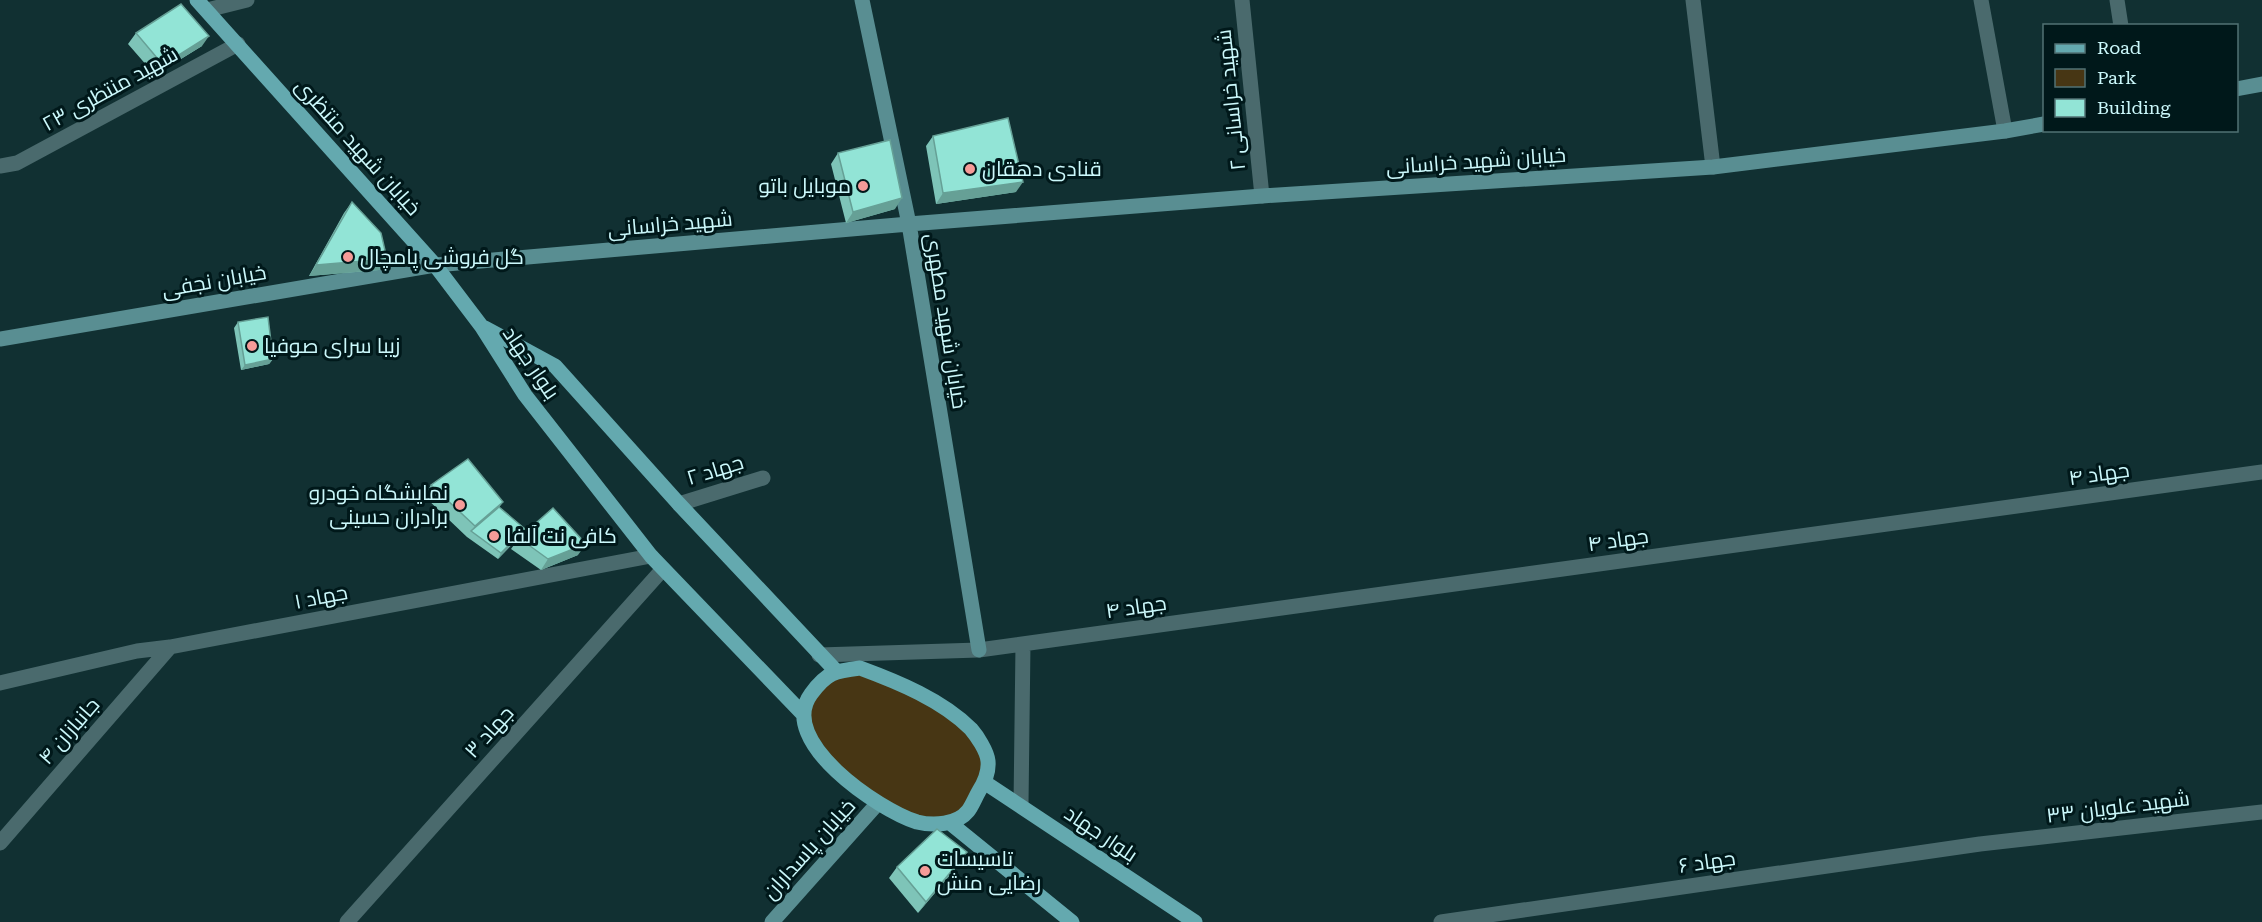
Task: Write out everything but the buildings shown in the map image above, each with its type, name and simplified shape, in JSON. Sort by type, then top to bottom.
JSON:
[{"type":"main road","name":"خیابان شهید منتظری","points":[[202,5],[435,265],[482,327]]},
{"type":"main road","name":"بلوار جهاد","points":[[482,327],[555,366],[679,504],[836,671]]},
{"type":"main road","name":"بلوار جهاد","points":[[482,327],[525,395],[651,556],[803,714]]},
{"type":"main road","points":[[860,668],[897,682],[937,704],[971,730],[981,744],[988,761],[984,782],[967,813],[950,823],[927,825],[904,818],[878,803],[838,774],[822,756],[808,732],[803,714],[805,702],[822,678],[836,671],[860,668]]},
{"type":"main road","name":"بلوار جهاد","points":[[984,782],[1195,922]]},
{"type":"main road","points":[[950,823],[1072,922]]},
{"type":"street","points":[[202,5],[247,0]]},
{"type":"street","name":"خیابان شهید مطهری","points":[[862,0],[909,224],[979,650]]},
{"type":"street","name":"شهید خراسانی ۲","points":[[1242,0],[1262,196]]},
{"type":"street","points":[[1693,0],[1713,166]]},
{"type":"street","points":[[1981,0],[2005,131]]},
{"type":"street","points":[[2117,0],[2121,24]]},
{"type":"street","name":"شهید منتظری ۲۳","points":[[0,166],[17,163],[238,44]]},
{"type":"street","points":[[2238,88],[2262,84]]},
{"type":"street","name":"خیابان شهید خراسانی","points":[[909,224],[1262,196],[1713,166],[2005,131],[2043,124]]},
{"type":"street","name":"شهید خراسانی","points":[[435,265],[909,224]]},
{"type":"street","name":"خیابان نجفی","points":[[0,339],[435,265]]},
{"type":"street","name":"جهاد ۴","points":[[819,655],[979,650],[2262,472]]},
{"type":"street","name":"جهاد ۲","points":[[679,504],[763,478]]},
{"type":"street","name":"جهاد ۱","points":[[0,683],[137,651],[170,647],[651,556]]},
{"type":"street","name":"جهاد ۳","points":[[347,922],[663,569]]},
{"type":"street","points":[[1021,805],[1023,644]]},
{"type":"street","name":"جانبازان ۴","points":[[0,843],[170,647]]},
{"type":"street","name":"خیابان پاسداران","points":[[772,922],[878,803]]},
{"type":"street","name":"شهید علویان ۳۳","points":[[1980,844],[2262,812]]},
{"type":"street","name":"جهاد ۶","points":[[1441,922],[1980,844]]},
{"type":"green space","points":[[862,671],[935,708],[969,734],[984,762],[980,783],[964,810],[945,818],[907,815],[842,771],[811,728],[809,704],[825,681]]},
{"type":"place","name":"قنادی دهقان","points":[[970,169]]},
{"type":"place","name":"موبایل باتو","points":[[863,186]]},
{"type":"place","name":"گل فروشی پامچال","points":[[348,257]]},
{"type":"place","name":"زیبا سرای صوفیا","points":[[252,346]]},
{"type":"place","name":"نمایشگاه خودرو برادران حسینی","points":[[460,505]]},
{"type":"place","name":"کافی نت آلفا","points":[[494,536]]},
{"type":"place","name":"تاسیسات رضایی منش","points":[[925,871]]}]
